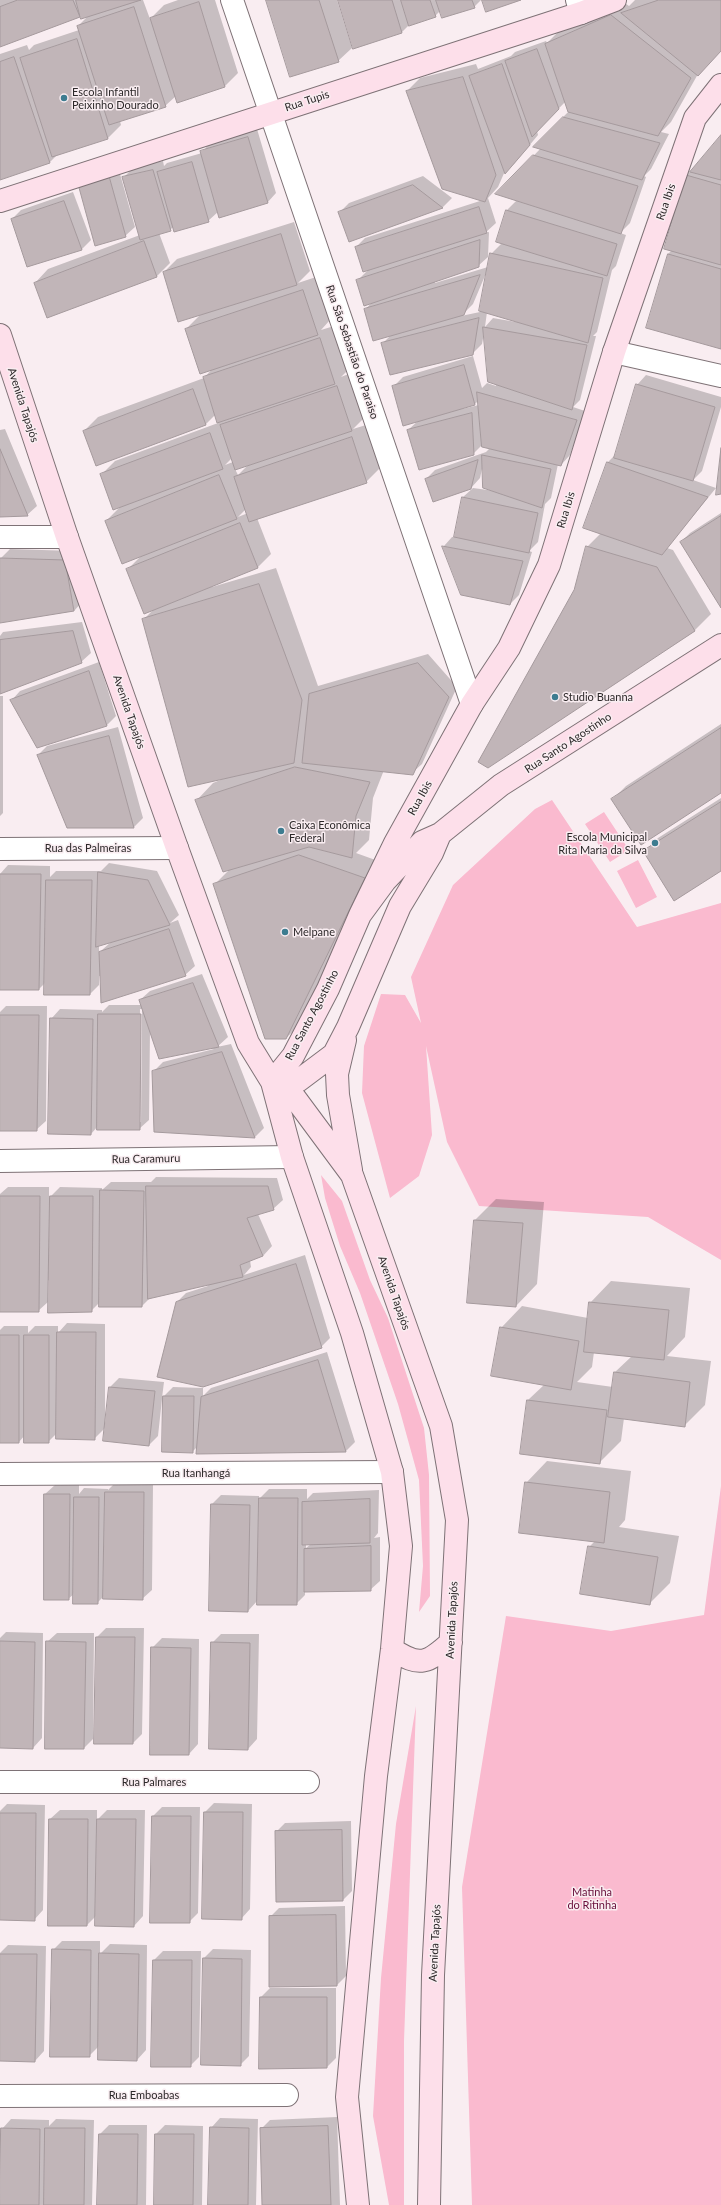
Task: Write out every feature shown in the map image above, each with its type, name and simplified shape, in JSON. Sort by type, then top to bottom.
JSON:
[{"type":"main road","name":"Rua Tupis","points":[[0,201],[270,113],[579,7],[615,0]]},
{"type":"main road","name":"Rua Ibis","points":[[360,915],[395,843],[472,704],[509,648],[549,565],[614,352],[695,118],[721,85]]},
{"type":"main road","name":"Avenida Tapajós","points":[[0,334],[67,537],[176,848],[248,1044],[272,1082],[292,1157],[352,1333],[392,1472],[401,1546],[392,1649],[376,1776],[347,2097],[358,2205]]},
{"type":"main road","name":"Rua Santo Agostinho","points":[[272,1082],[293,1056],[328,989],[360,915],[385,881],[422,842],[440,834],[501,786],[721,645]]},
{"type":"main road","name":"Rua Santo Agostinho","points":[[272,1082],[298,1081],[334,1054],[348,1027],[400,906],[432,853],[440,834]]},
{"type":"main road","points":[[348,1027],[337,1074],[338,1095],[352,1175]]},
{"type":"main road","name":"Avenida Tapajós","points":[[272,1082],[292,1094],[352,1175],[441,1426],[457,1520],[432,1975],[429,2205]]},
{"type":"main road","points":[[392,1649],[407,1659],[426,1661],[435,1656],[451,1642]]},
{"type":"street","name":"Rua São Sebastião do Paraiso","points":[[232,0],[472,704]]},
{"type":"street","points":[[614,352],[721,376]]},
{"type":"street","points":[[0,538],[67,537]]},
{"type":"street","name":"Rua das Palmeiras","points":[[0,848],[176,848]]},
{"type":"street","name":"Rua Caramuru","points":[[0,1161],[292,1157]]},
{"type":"street","name":"Rua Itanhangá","points":[[0,1474],[392,1472]]},
{"type":"street","name":"Rua Palmares","points":[[0,1782],[308,1782]]},
{"type":"street","name":"Rua Emboabas","points":[[0,2096],[287,2095]]},
{"type":"green space","points":[[552,800],[637,927],[721,903],[721,1260],[648,1217],[479,1206],[447,1142],[426,1046],[432,1135],[419,1176],[390,1198],[362,1093],[364,1046],[381,994],[405,995],[421,1023],[411,977],[453,885],[535,809]]},
{"type":"green space","points":[[604,812],[629,850],[610,862],[585,824]]},
{"type":"green space","points":[[638,860],[657,897],[636,908],[617,871]]},
{"type":"green space","points":[[321,1175],[342,1201],[370,1280],[388,1318],[424,1428],[429,1475],[430,1596],[419,1612],[423,1566],[419,1480],[398,1404],[360,1293],[340,1246],[325,1198]]},
{"type":"green space","name":"Matinha do Ritinha","points":[[721,1486],[721,2205],[472,2205],[462,1887],[506,1616],[611,1631],[704,1615]]},
{"type":"green space","points":[[416,1706],[404,2041],[404,2205],[389,2205],[373,2116],[381,1978],[396,1824]]},
{"type":"building","points":[[18,0],[73,0],[80,17],[0,47],[0,7]]},
{"type":"building","points":[[76,0],[141,0],[81,19]]},
{"type":"building","points":[[266,0],[319,0],[339,62],[290,77]]},
{"type":"building","points":[[338,0],[392,0],[402,33],[353,49]]},
{"type":"building","points":[[401,0],[430,0],[436,17],[409,26]]},
{"type":"building","points":[[436,0],[472,0],[475,8],[442,18]]},
{"type":"building","points":[[482,0],[521,0],[486,12]]},
{"type":"building","points":[[659,0],[721,0],[721,51],[698,76],[621,13]]},
{"type":"building","points":[[199,2],[225,87],[177,103],[150,18]]},
{"type":"building","points":[[134,7],[166,107],[109,125],[77,26]]},
{"type":"building","points":[[611,15],[691,78],[658,136],[568,112],[545,44]]},
{"type":"building","name":"Escola Infantil Peixinho Dourado","points":[[77,39],[108,139],[52,157],[20,58]]},
{"type":"building","points":[[537,49],[559,109],[532,137],[505,61]]},
{"type":"building","points":[[14,57],[50,163],[0,180],[0,62]]},
{"type":"building","points":[[502,64],[530,145],[505,174],[469,76]]},
{"type":"building","points":[[463,77],[496,175],[485,202],[442,189],[406,91]]},
{"type":"building","points":[[563,117],[660,143],[642,180],[533,147]]},
{"type":"building","points":[[721,135],[721,180],[690,172]]},
{"type":"building","points":[[248,137],[268,203],[219,218],[200,151]]},
{"type":"building","points":[[533,155],[638,186],[621,234],[495,194]]},
{"type":"building","points":[[192,162],[209,222],[174,232],[157,172]]},
{"type":"building","points":[[153,170],[171,231],[140,240],[122,177]]},
{"type":"building","points":[[686,175],[721,185],[721,265],[664,249]]},
{"type":"building","points":[[109,176],[126,237],[95,246],[78,184]]},
{"type":"building","points":[[413,185],[443,208],[349,242],[338,212]]},
{"type":"building","points":[[64,201],[82,250],[27,267],[11,219]]},
{"type":"building","points":[[479,207],[487,233],[363,272],[355,247]]},
{"type":"building","points":[[506,210],[617,244],[607,276],[496,242]]},
{"type":"building","points":[[281,234],[297,285],[178,322],[163,272]]},
{"type":"building","points":[[480,240],[479,267],[364,306],[356,280]]},
{"type":"building","points":[[144,241],[157,277],[47,318],[34,283]]},
{"type":"building","points":[[490,253],[603,278],[588,343],[479,311]]},
{"type":"building","points":[[668,254],[721,269],[721,349],[646,328]]},
{"type":"building","points":[[480,275],[464,315],[373,341],[364,309]]},
{"type":"building","points":[[303,290],[318,335],[200,374],[185,329]]},
{"type":"building","points":[[479,318],[473,355],[390,375],[381,343]]},
{"type":"building","points":[[483,327],[587,345],[572,410],[488,382]]},
{"type":"building","points":[[320,338],[335,384],[217,423],[203,377]]},
{"type":"building","points":[[464,365],[475,405],[403,426],[392,386]]},
{"type":"building","points":[[636,384],[715,407],[693,481],[614,458]]},
{"type":"building","points":[[337,386],[352,431],[235,470],[220,425]]},
{"type":"building","points":[[193,389],[206,425],[96,466],[83,431]]},
{"type":"building","points":[[477,392],[577,420],[561,466],[482,447]]},
{"type":"building","points":[[472,413],[474,455],[419,470],[407,430]]},
{"type":"building","points":[[210,433],[223,469],[113,510],[100,474]]},
{"type":"building","points":[[352,437],[367,483],[249,522],[234,477]]},
{"type":"building","points":[[721,448],[721,494],[716,495]]},
{"type":"building","points":[[0,449],[28,516],[0,517]]},
{"type":"building","points":[[482,455],[551,469],[542,508],[483,488]]},
{"type":"building","points":[[478,460],[471,489],[433,502],[425,479]]},
{"type":"building","points":[[607,462],[708,497],[662,555],[583,528]]},
{"type":"building","points":[[219,475],[237,519],[122,564],[105,521]]},
{"type":"building","points":[[462,497],[538,513],[529,553],[454,537]]},
{"type":"building","points":[[721,516],[721,608],[680,542]]},
{"type":"building","points":[[240,523],[258,568],[144,614],[126,569]]},
{"type":"building","points":[[442,546],[523,561],[510,605],[461,595]]},
{"type":"building","name":"Studio Buanna","points":[[586,546],[657,567],[695,631],[488,768],[478,762],[574,590]]},
{"type":"building","points":[[0,558],[65,560],[74,611],[0,623]]},
{"type":"building","points":[[259,584],[302,700],[294,763],[188,787],[142,619]]},
{"type":"building","points":[[73,631],[82,663],[0,694],[0,640]]},
{"type":"building","points":[[418,663],[449,697],[413,775],[302,763],[309,694]]},
{"type":"building","points":[[89,671],[107,726],[37,748],[10,700]]},
{"type":"building","points":[[721,728],[721,793],[641,845],[611,799]]},
{"type":"building","points":[[109,736],[134,828],[67,828],[37,755]]},
{"type":"building","name":"Caixa Econômica Federal","points":[[295,767],[370,782],[356,816],[352,858],[309,847],[223,872],[195,800]]},
{"type":"building","points":[[721,802],[721,871],[674,901],[643,851]]},
{"type":"building","points":[[299,855],[365,878],[286,1039],[265,1039],[213,884]]},
{"type":"building","points":[[98,872],[148,880],[170,925],[96,947]]},
{"type":"building","points":[[0,874],[41,874],[39,990],[0,990]]},
{"type":"building","points":[[46,880],[92,880],[90,995],[44,995]]},
{"type":"building","points":[[169,929],[186,976],[101,1003],[99,952]]},
{"type":"building","points":[[193,983],[219,1047],[159,1059],[139,1000]]},
{"type":"building","points":[[98,1014],[141,1014],[140,1130],[97,1130]]},
{"type":"building","points":[[0,1015],[39,1015],[37,1131],[0,1131]]},
{"type":"building","points":[[50,1018],[93,1019],[91,1135],[48,1134]]},
{"type":"building","points":[[222,1052],[255,1138],[154,1132],[152,1071]]},
{"type":"building","points":[[146,1186],[268,1186],[274,1210],[247,1218],[263,1256],[240,1265],[243,1277],[148,1299]]},
{"type":"building","points":[[100,1190],[144,1191],[142,1307],[99,1307]]},
{"type":"building","points":[[0,1196],[40,1196],[39,1312],[0,1312]]},
{"type":"building","points":[[50,1196],[93,1196],[92,1312],[48,1313]]},
{"type":"building","points":[[474,1220],[523,1223],[516,1307],[467,1303]]},
{"type":"building","points":[[296,1264],[322,1348],[203,1387],[157,1377],[176,1302]]},
{"type":"building","points":[[589,1302],[669,1310],[664,1360],[584,1352]]},
{"type":"building","points":[[500,1327],[579,1341],[571,1390],[491,1376]]},
{"type":"building","points":[[57,1332],[96,1332],[95,1440],[56,1439]]},
{"type":"building","points":[[0,1335],[19,1335],[19,1443],[0,1443]]},
{"type":"building","points":[[24,1335],[49,1335],[49,1443],[24,1443]]},
{"type":"building","points":[[318,1360],[346,1452],[196,1454],[201,1397]]},
{"type":"building","points":[[614,1372],[690,1382],[685,1427],[608,1417]]},
{"type":"building","points":[[109,1387],[155,1391],[149,1446],[103,1441]]},
{"type":"building","points":[[163,1396],[194,1396],[193,1453],[162,1452]]},
{"type":"building","points":[[527,1400],[607,1410],[600,1464],[520,1454]]},
{"type":"building","points":[[525,1482],[610,1492],[604,1543],[519,1533]]},
{"type":"building","points":[[105,1492],[144,1492],[143,1600],[103,1599]]},
{"type":"building","points":[[44,1494],[70,1494],[69,1600],[44,1600]]},
{"type":"building","points":[[74,1497],[99,1497],[98,1604],[73,1604]]},
{"type":"building","points":[[259,1498],[298,1498],[297,1605],[257,1605]]},
{"type":"building","points":[[370,1499],[370,1543],[302,1545],[302,1502]]},
{"type":"building","points":[[211,1504],[250,1505],[248,1612],[209,1611]]},
{"type":"building","points":[[371,1546],[371,1591],[304,1592],[304,1549]]},
{"type":"building","points":[[588,1546],[658,1557],[650,1605],[580,1594]]},
{"type":"building","points":[[96,1637],[135,1637],[133,1744],[94,1744]]},
{"type":"building","points":[[0,1641],[35,1642],[33,1749],[0,1748]]},
{"type":"building","points":[[46,1641],[86,1642],[84,1749],[45,1749]]},
{"type":"building","points":[[211,1642],[250,1643],[248,1750],[209,1749]]},
{"type":"building","points":[[151,1647],[191,1648],[189,1755],[150,1755]]},
{"type":"building","points":[[204,1812],[243,1812],[242,1920],[202,1919]]},
{"type":"building","points":[[0,1813],[36,1813],[35,1921],[0,1920]]},
{"type":"building","points":[[152,1816],[191,1816],[190,1923],[150,1923]]},
{"type":"building","points":[[49,1819],[88,1819],[87,1926],[48,1926]]},
{"type":"building","points":[[97,1819],[136,1819],[134,1927],[95,1926]]},
{"type":"building","points":[[342,1830],[343,1901],[276,1902],[275,1831]]},
{"type":"building","points":[[336,1915],[337,1986],[269,1987],[269,1916]]},
{"type":"building","points":[[52,1949],[91,1950],[90,2057],[50,2057]]},
{"type":"building","points":[[99,1953],[139,1954],[137,2061],[98,2060]]},
{"type":"building","points":[[0,1954],[37,1954],[35,2062],[0,2061]]},
{"type":"building","points":[[203,1958],[242,1959],[241,2066],[201,2065]]},
{"type":"building","points":[[153,1960],[192,1960],[191,2067],[151,2067]]},
{"type":"building","points":[[260,1997],[327,1997],[327,2068],[259,2069]]},
{"type":"building","points":[[328,2126],[331,2205],[262,2205],[260,2128]]},
{"type":"building","points":[[210,2127],[249,2128],[248,2205],[208,2205]]},
{"type":"building","points":[[1,2128],[40,2129],[39,2205],[0,2205]]},
{"type":"building","points":[[45,2128],[85,2128],[84,2205],[44,2205]]},
{"type":"building","points":[[99,2134],[138,2134],[137,2205],[97,2205]]},
{"type":"building","points":[[155,2134],[194,2134],[193,2205],[154,2205]]},
{"type":"place","name":"Escola Infantil Peixinho Dourado","points":[[64,98]]},
{"type":"place","name":"Studio Buanna","points":[[555,697]]},
{"type":"place","name":"Caixa Econômica Federal","points":[[281,831]]},
{"type":"place","name":"Escola Municipal Rita Maria da Silva","points":[[655,843]]},
{"type":"place","name":"Melpane","points":[[285,932]]}]
